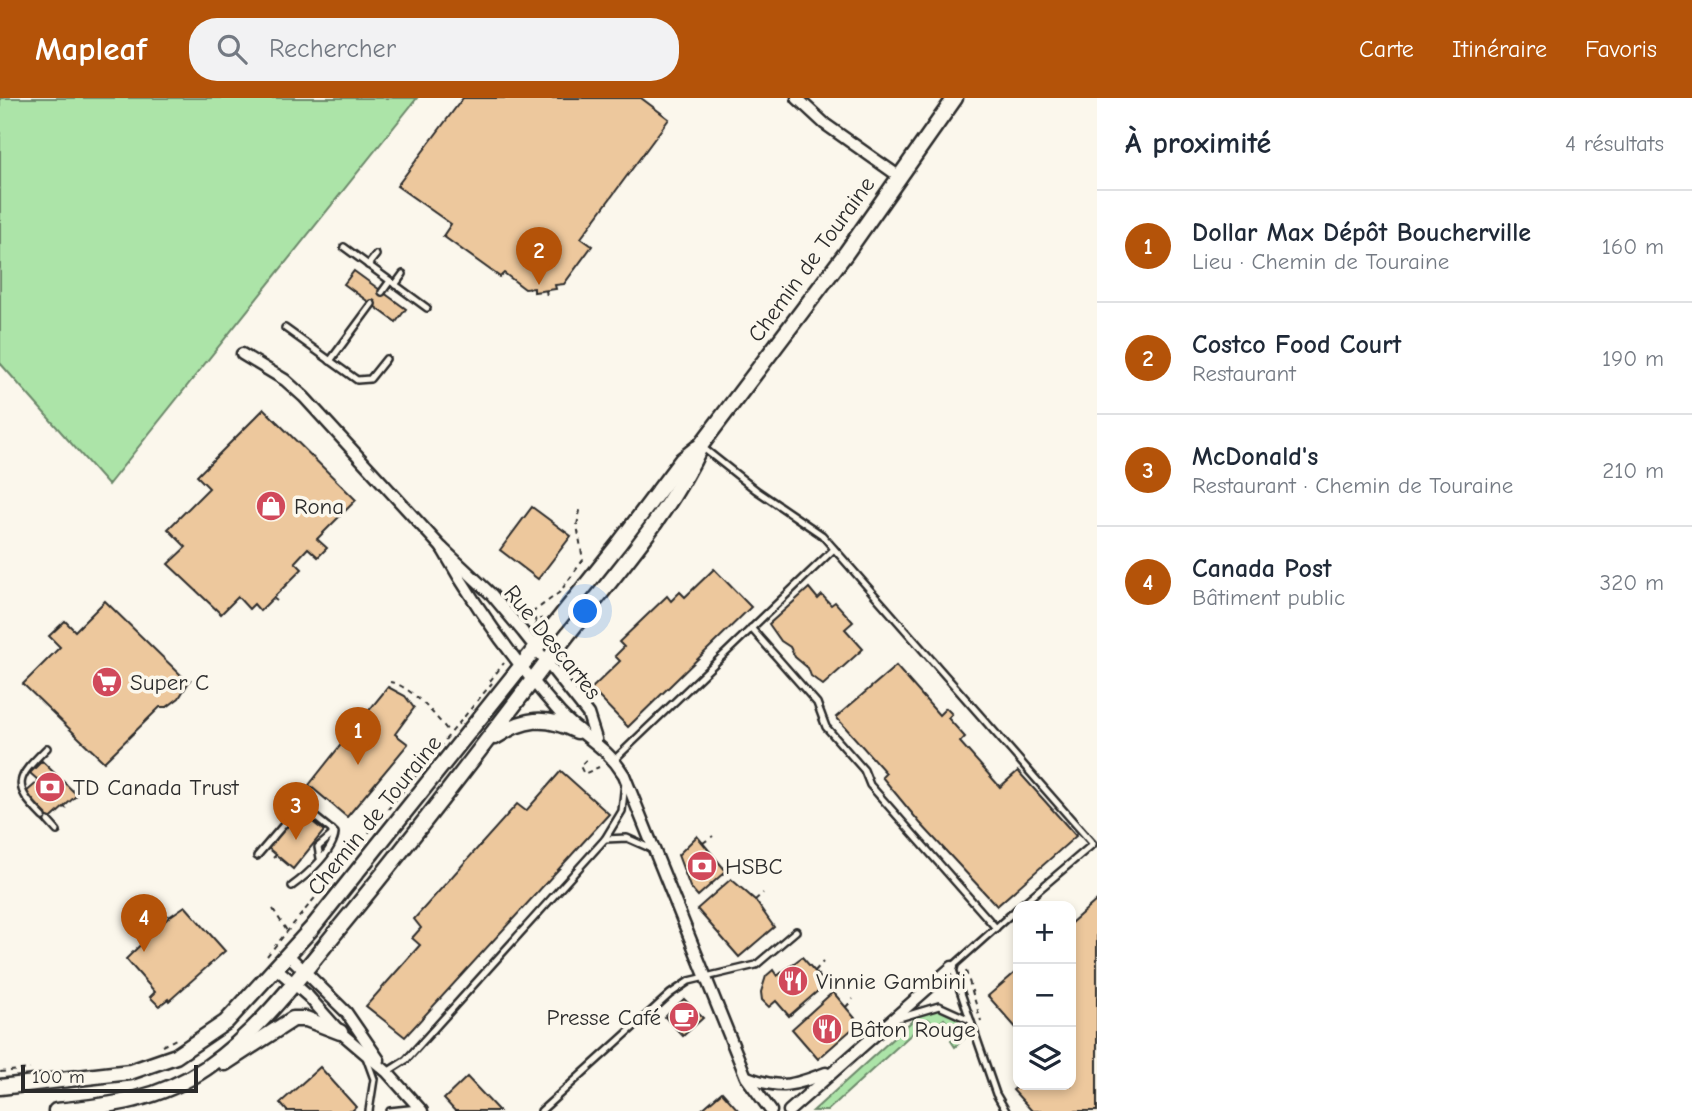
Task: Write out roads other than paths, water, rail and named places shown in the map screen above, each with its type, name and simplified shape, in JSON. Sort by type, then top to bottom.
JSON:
[{"type":"street","points":[[797,98],[831,129],[900,177]]},
{"type":"street","name":"Chemin de Touraine","points":[[56,1111],[133,1102],[179,1084],[240,1042],[294,983],[434,814],[630,554],[689,471],[701,445],[956,98]]},
{"type":"street","name":"Rue Descartes","points":[[242,354],[285,380],[304,397],[442,548],[492,595],[588,714],[596,740]]},
{"type":"street","name":"Chemin de Touraine","points":[[0,1087],[107,1077],[165,1061],[226,1023],[270,964],[288,955],[522,666],[682,460],[701,445]]},
{"type":"street","name":"Rue Descartes","points":[[442,548],[475,606],[533,680],[577,731],[596,740]]},
{"type":"street","points":[[488,741],[517,723],[532,719],[554,721],[577,731]]},
{"type":"street","points":[[596,740],[624,775],[657,851],[746,1077],[771,1111]]},
{"type":"street","points":[[288,955],[305,969],[346,1013],[387,1072]]},
{"type":"street","points":[[270,964],[294,983],[340,1032],[387,1072],[421,1110]]},
{"type":"street","points":[[789,1111],[952,967]]},
{"type":"street","points":[[179,1084],[237,1056],[293,1019],[320,1023],[340,1032]]},
{"type":"street","points":[[746,1077],[764,1084],[787,1087],[833,1071]]},
{"type":"lane","points":[[344,247],[427,308]]},
{"type":"lane","points":[[368,265],[376,255]]},
{"type":"lane","points":[[382,292],[403,274]]},
{"type":"lane","points":[[330,361],[372,304]]},
{"type":"lane","points":[[285,328],[361,381],[370,379],[386,359]]},
{"type":"lane","points":[[701,445],[756,490],[822,535],[1093,844],[1026,901]]},
{"type":"lane","points":[[614,760],[834,549]]},
{"type":"lane","points":[[751,628],[817,703],[826,727],[864,770],[870,785],[996,928]]},
{"type":"lane","points":[[47,748],[22,773],[20,781],[24,797],[57,831]]},
{"type":"lane","points":[[387,1072],[406,1060],[605,839],[622,811],[624,775]]},
{"type":"lane","points":[[257,856],[298,808],[304,808],[332,830],[335,836],[320,858],[302,880],[292,886]]},
{"type":"lane","points":[[605,839],[627,838],[657,851]]},
{"type":"lane","points":[[1006,1111],[996,1094],[952,967],[1013,912]]},
{"type":"lane","points":[[541,1111],[670,994],[689,981],[756,965],[796,931]]},
{"type":"lane","points":[[892,1020],[939,1006],[971,1020]]},
{"type":"lane","points":[[363,1051],[374,1079],[369,1111]]},
{"type":"lane","points":[[390,1111],[421,1110]]},
{"type":"place","name":"Costco Food Court","points":[[539,285]]},
{"type":"place","name":"Rona","points":[[271,506]]},
{"type":"place","name":"Super C","points":[[107,682]]},
{"type":"place","name":"Dollar Max Dépôt Boucherville","points":[[358,765]]},
{"type":"place","name":"TD Canada Trust","points":[[50,787]]},
{"type":"place","name":"McDonald's","points":[[296,840]]},
{"type":"place","name":"HSBC","points":[[702,866]]},
{"type":"place","name":"Canada Post","points":[[144,952]]},
{"type":"place","name":"Vinnie Gambini","points":[[793,981]]},
{"type":"place","name":"Presse Café","points":[[684,1017]]},
{"type":"place","name":"Bâton Rouge","points":[[827,1029]]}]
